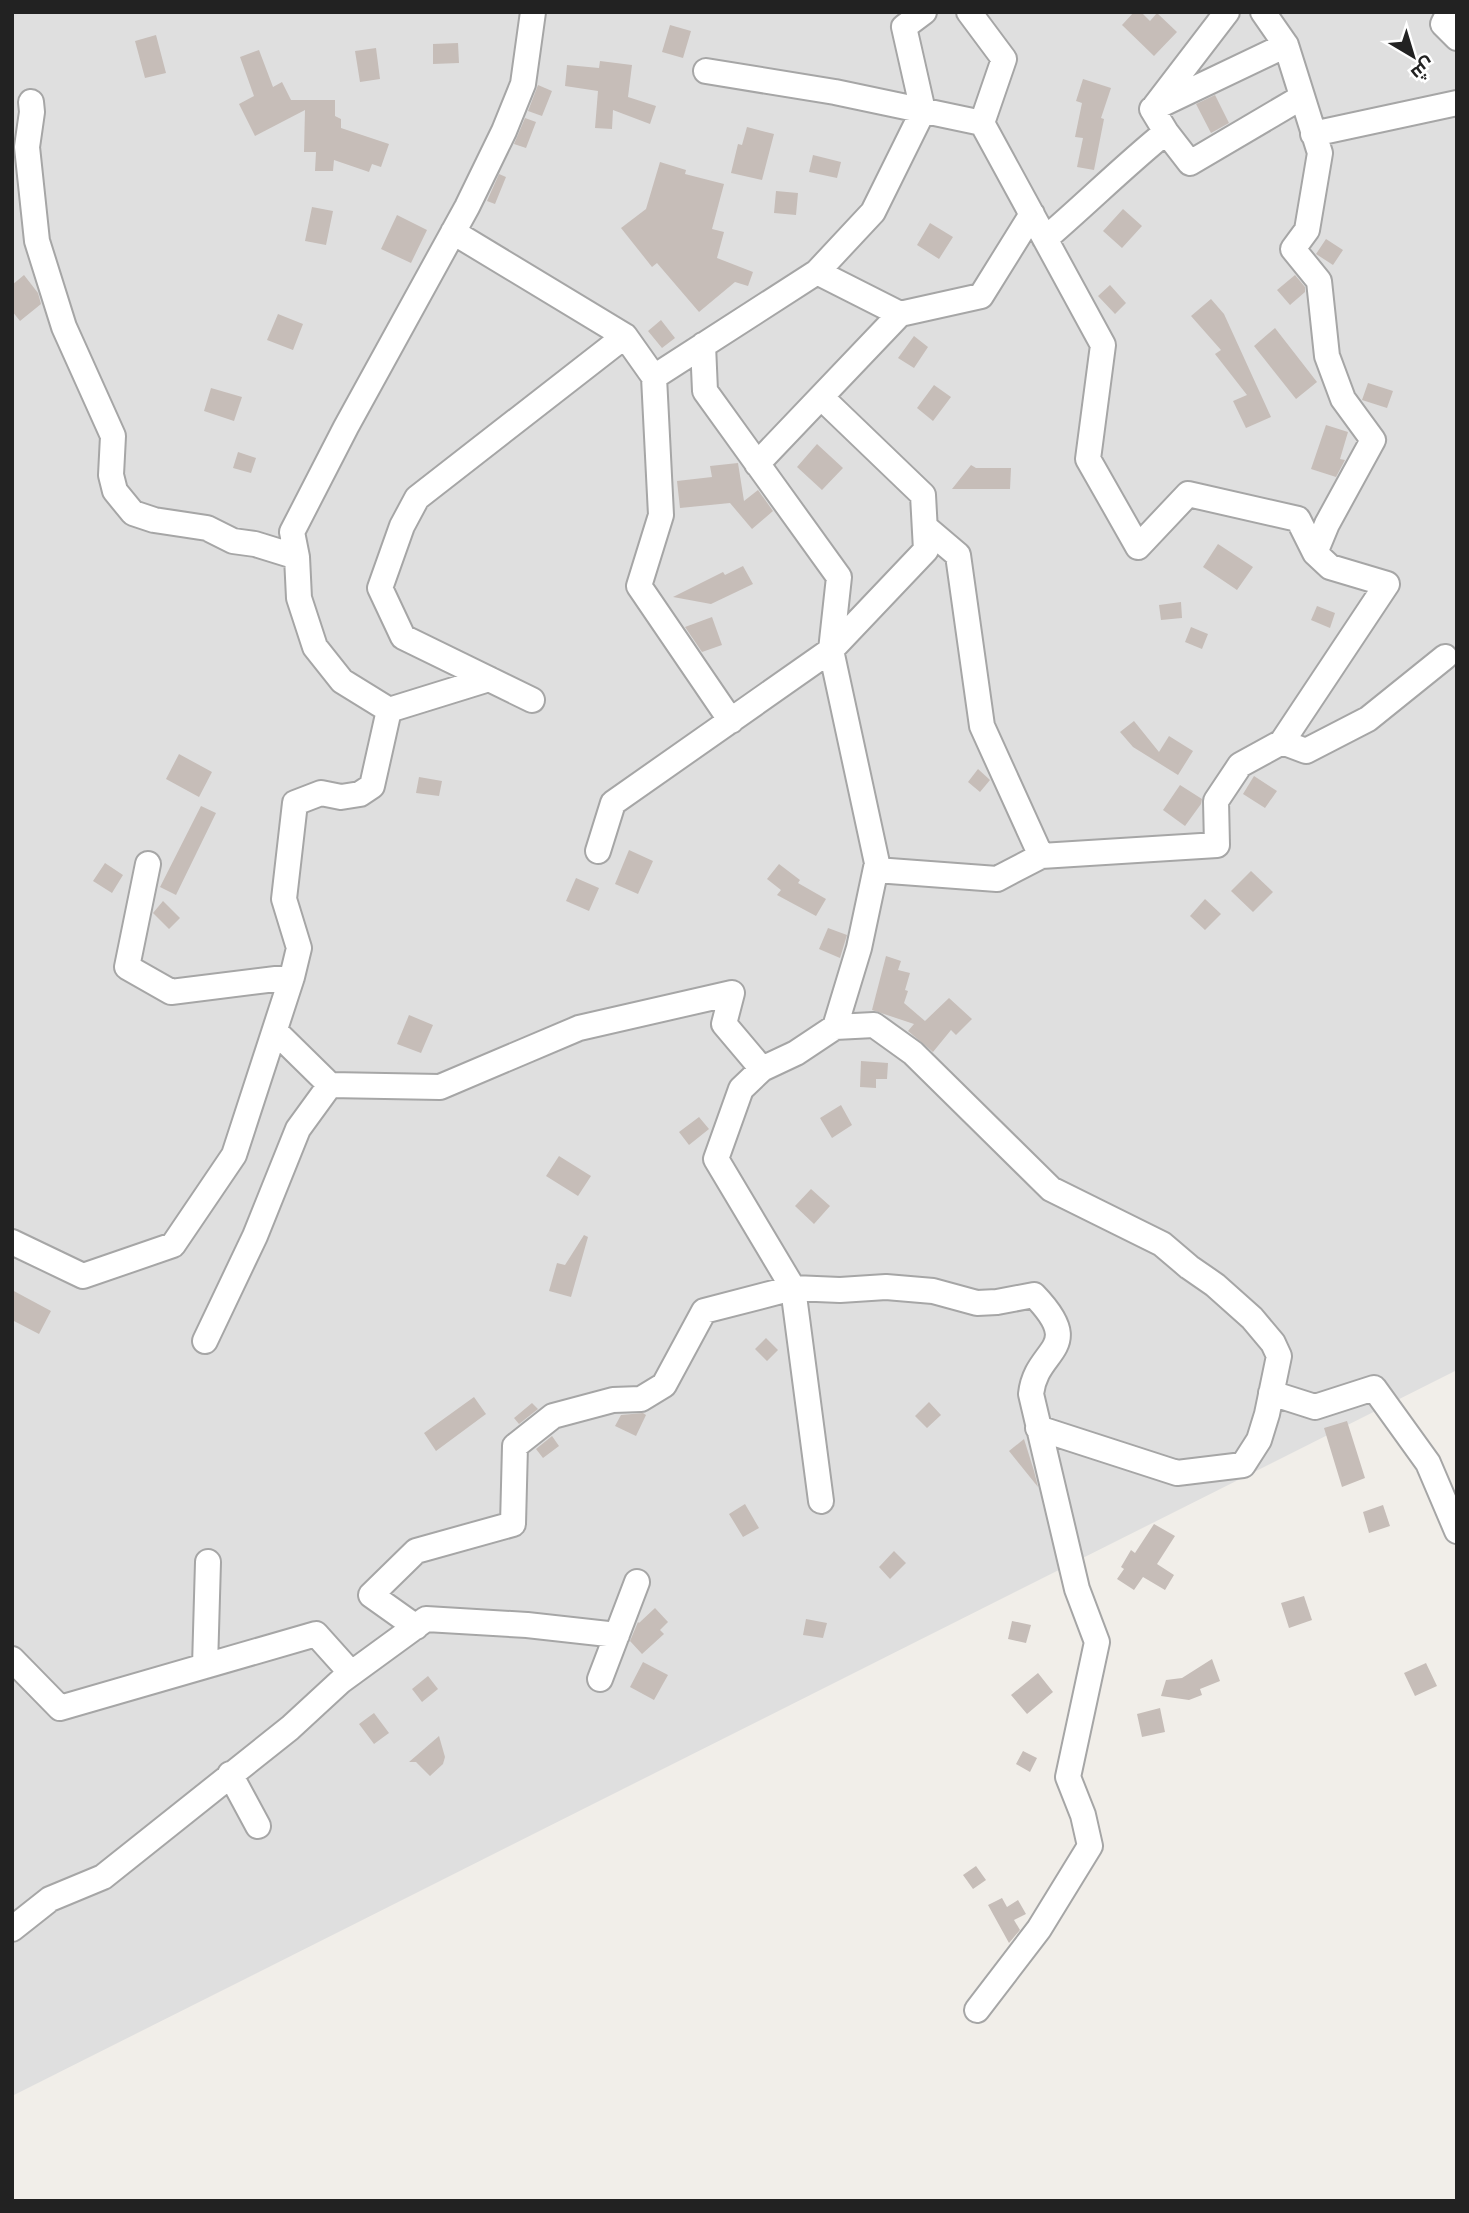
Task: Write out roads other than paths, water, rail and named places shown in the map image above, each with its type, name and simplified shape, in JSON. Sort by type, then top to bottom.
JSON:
[{"type":"street","points":[[489,679],[389,710],[342,681],[315,647],[299,598],[297,557],[292,532],[453,232],[504,131],[523,84],[533,12]]},
{"type":"street","points":[[654,377],[817,272],[873,212],[923,111],[904,27],[924,12]]},
{"type":"street","points":[[1152,110],[1227,12]]},
{"type":"street","points":[[1263,12],[1286,45],[1320,153],[1307,230],[1293,249],[1319,281],[1327,356],[1343,398],[1373,440],[1327,524],[1315,553]]},
{"type":"street","points":[[1449,12],[1443,24],[1457,37]]},
{"type":"street","points":[[876,870],[997,880],[1041,856],[1217,845],[1216,801],[1240,765],[1282,742],[1387,584],[1329,567],[1315,553],[1298,519],[1188,494],[1138,547],[1088,459],[1103,345],[982,123],[1004,59],[976,17]]},
{"type":"street","points":[[1152,110],[1286,45]]},
{"type":"street","points":[[706,71],[835,92],[982,123]]},
{"type":"street","points":[[1152,110],[1190,163],[1301,97]]},
{"type":"street","points":[[31,102],[27,146],[37,242],[64,327],[113,436],[111,475],[114,491],[133,513],[154,520],[207,528],[233,541],[256,544],[297,557]]},
{"type":"street","points":[[1314,134],[1457,103]]},
{"type":"street","points":[[1045,239],[1090,201],[1131,160],[1166,132]]},
{"type":"street","points":[[757,464],[900,314],[981,296],[1032,214]]},
{"type":"street","points":[[453,232],[625,336],[654,377],[661,515],[639,586],[731,721]]},
{"type":"street","points":[[817,272],[900,314]]},
{"type":"street","points":[[532,700],[403,638],[380,588],[402,526],[417,498],[625,336]]},
{"type":"street","points":[[703,345],[705,391],[839,577],[831,650],[877,863],[859,948],[835,1027]]},
{"type":"street","points":[[598,851],[613,803],[831,650],[926,550],[923,495],[821,397]]},
{"type":"street","points":[[925,527],[958,555],[982,726],[1041,856]]},
{"type":"street","points":[[1282,742],[1306,751],[1343,732],[1367,719],[1446,657]]},
{"type":"street","points":[[12,1242],[83,1276],[173,1245],[234,1155],[292,977],[299,948],[284,899],[295,803],[321,793],[341,797],[360,794],[372,786],[389,710]]},
{"type":"street","points":[[148,864],[127,967],[171,992],[292,977]]},
{"type":"street","points":[[275,1031],[330,1084],[440,1087],[579,1028],[732,993],[724,1024],[762,1069]]},
{"type":"street","points":[[821,1501],[793,1288],[716,1159],[741,1088],[762,1069],[796,1053],[835,1027],[874,1025],[913,1053],[1052,1189],[1162,1244],[1215,1284],[1252,1318],[1273,1343],[1279,1356],[1259,1440],[1243,1465],[1177,1472],[1038,1428]]},
{"type":"street","points":[[205,1341],[255,1236],[298,1129],[330,1084]]},
{"type":"street","points":[[416,1627],[371,1595],[416,1551],[513,1524],[515,1446],[553,1416],[612,1400],[641,1399],[664,1385],[704,1311],[793,1288],[839,1290],[886,1287],[933,1291],[977,1303],[1034,1295],[1054,1320],[1058,1332],[1056,1345],[1032,1381],[1031,1394],[1077,1589],[1097,1642],[1068,1777],[1083,1815],[1090,1846],[1039,1929],[977,2010]]},
{"type":"street","points":[[1271,1394],[1315,1407],[1374,1388],[1428,1463],[1457,1531]]},
{"type":"street","points":[[205,1666],[208,1562]]},
{"type":"street","points":[[600,1679],[637,1582]]},
{"type":"street","points":[[12,1929],[50,1899],[103,1877],[290,1728],[351,1673],[426,1619],[527,1625],[617,1635]]},
{"type":"street","points":[[12,1659],[60,1708],[316,1634],[351,1673]]},
{"type":"street","points":[[230,1774],[258,1826]]}]
